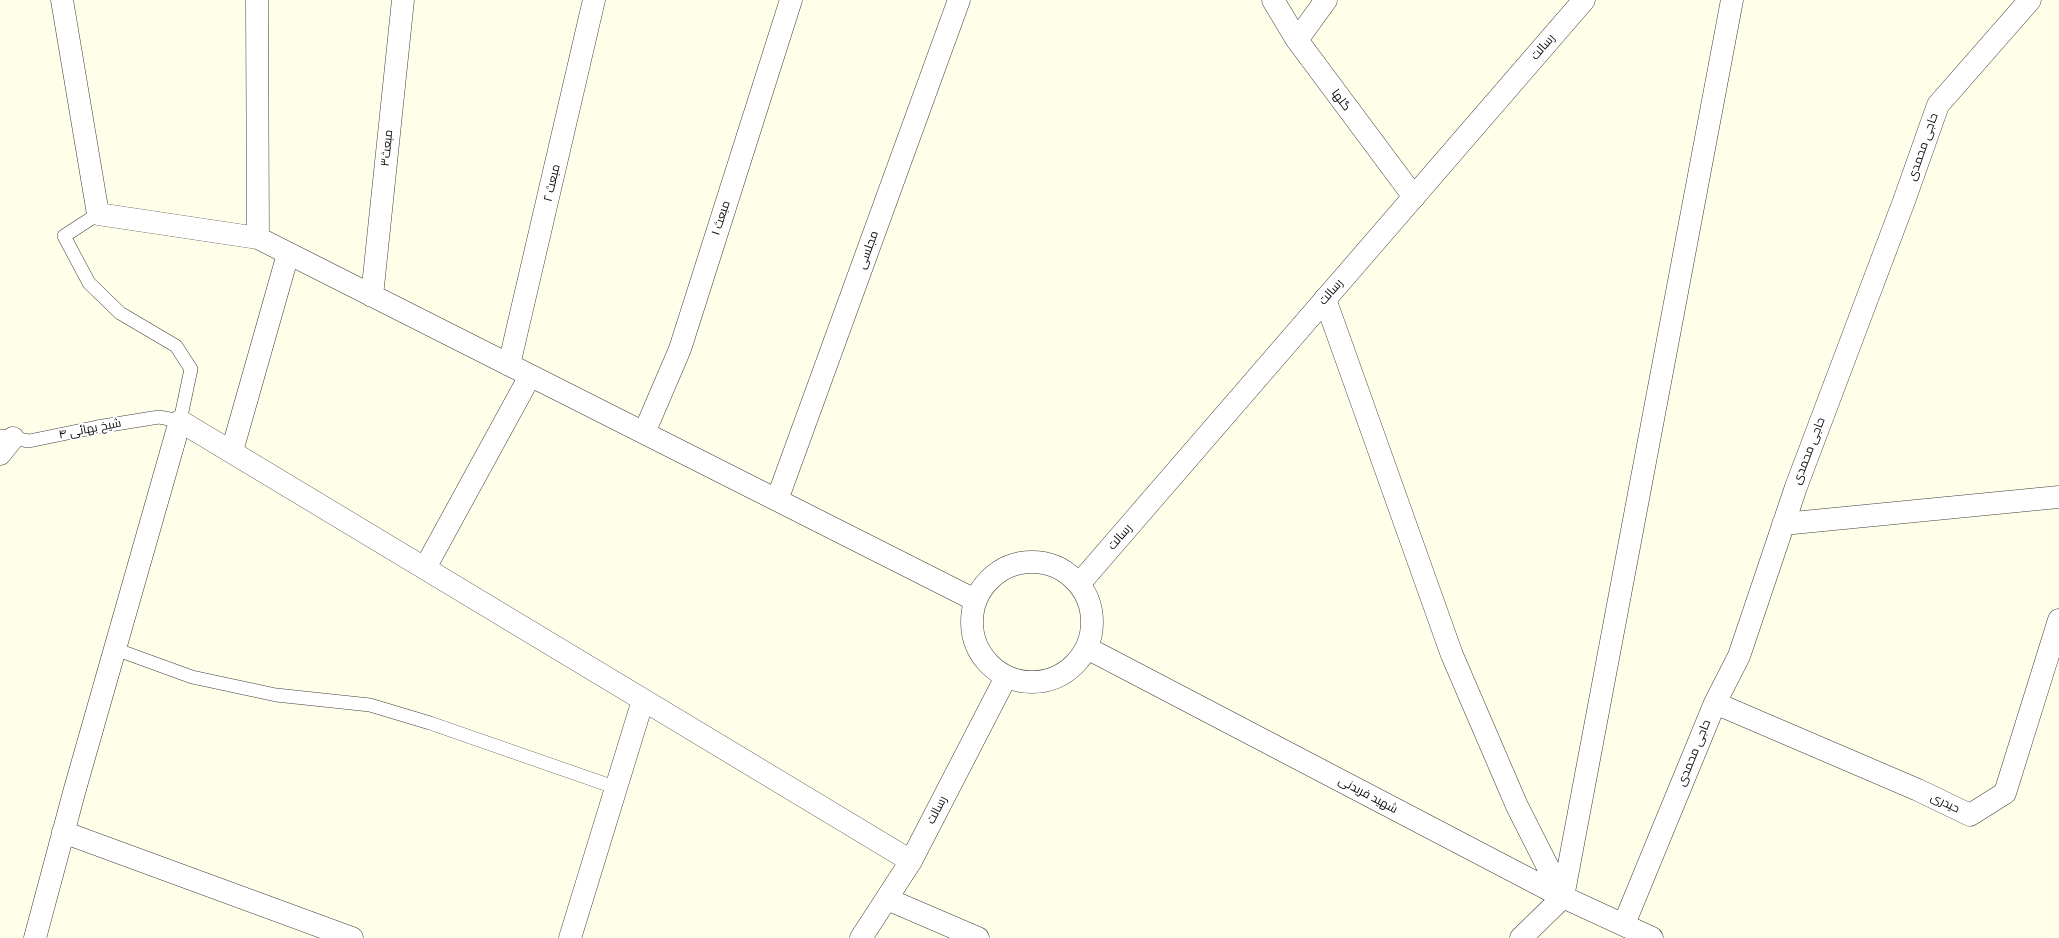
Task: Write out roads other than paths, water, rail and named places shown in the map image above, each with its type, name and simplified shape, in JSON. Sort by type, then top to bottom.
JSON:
[{"type":"street","points":[[62,0],[98,214],[258,238],[975,600]]},
{"type":"street","points":[[258,0],[258,238]]},
{"type":"street","name":"مبعث۳","points":[[372,296],[402,0]]},
{"type":"street","name":"مبعث ۲","points":[[510,365],[594,0]]},
{"type":"street","name":"مبعث ۱","points":[[644,433],[680,349],[791,0]]},
{"type":"street","name":"مجلسی","points":[[777,500],[959,0]]},
{"type":"street","name":"گلها","points":[[1273,0],[1297,40],[1414,196]]},
{"type":"street","points":[[1297,40],[1326,0]]},
{"type":"street","name":"رسالت","points":[[1079,584],[1584,0]]},
{"type":"street","points":[[1521,938],[1563,897],[1732,0]]},
{"type":"street","name":"حاجی محمدی","points":[[1624,924],[1715,703],[1739,656],[1783,524],[1904,201],[1938,105],[2030,0]]},
{"type":"street","points":[[232,452],[288,254]]},
{"type":"street","points":[[1326,299],[1452,655],[1517,806],[1563,897]]},
{"type":"street","points":[[425,568],[530,376]]},
{"type":"street","points":[[35,938],[63,832],[180,421],[911,862]]},
{"type":"street","points":[[1783,524],[2059,497]]},
{"type":"street","points":[[1022,562],[1043,562],[1063,570],[1079,584],[1088,598],[1092,615],[1092,632],[1087,648],[1076,664],[1061,675],[1043,682],[1024,682],[1006,677],[991,667],[979,653],[972,636],[971,618],[975,600],[986,582],[1003,569],[1022,562]]},
{"type":"street","name":"حیدری","points":[[1715,703],[1918,790],[1970,815],[2005,792],[2059,620]]},
{"type":"street","name":"شهید فریدنی","points":[[1087,648],[1563,897],[1652,938]]},
{"type":"street","name":"رسالت","points":[[861,938],[911,862],[1006,677]]},
{"type":"street","points":[[570,938],[643,700]]},
{"type":"street","points":[[63,832],[352,938]]},
{"type":"street","points":[[887,898],[978,938]]},
{"type":"lane","points":[[98,214],[64,236],[89,283],[120,313],[176,346],[191,369],[180,421]]},
{"type":"lane","name":"شیخ بهائی ۴","points":[[4,443],[29,441],[97,426],[159,417],[180,421]]},
{"type":"lane","points":[[115,649],[192,677],[276,695],[370,705],[430,723],[616,788]]}]
